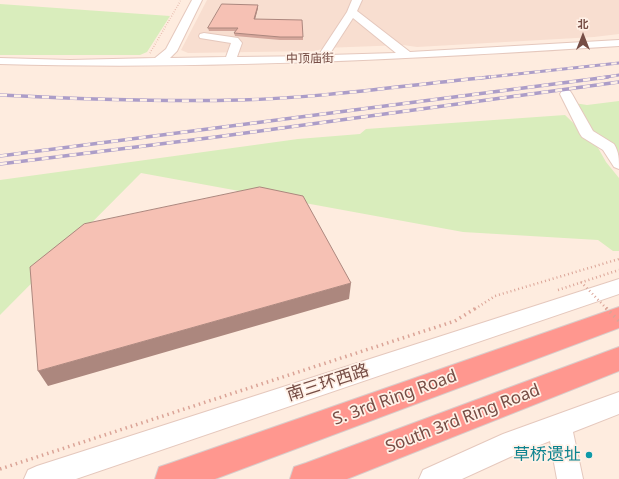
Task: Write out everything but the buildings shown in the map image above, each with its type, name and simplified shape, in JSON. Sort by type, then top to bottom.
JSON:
[{"type":"highway","name":"S. 3rd Ring Road","points":[[171,479],[619,317]]},
{"type":"highway","name":"South 3rd Ring Road","points":[[306,479],[619,359]]},
{"type":"street","points":[[160,61],[160,51],[189,0]]},
{"type":"street","points":[[160,61],[171,51],[197,0]]},
{"type":"street","points":[[321,59],[352,12],[357,0]]},
{"type":"street","points":[[352,12],[407,56]]},
{"type":"street","points":[[204,36],[234,40],[237,43],[230,60]]},
{"type":"street","name":"中顶庙街","points":[[0,62],[70,63],[321,59],[407,56],[619,43]]},
{"type":"street","points":[[566,94],[587,134],[609,147],[619,164]]},
{"type":"street","name":"南三环西路","points":[[37,479],[619,286]]},
{"type":"street","points":[[432,479],[502,448],[619,403]]},
{"type":"street","points":[[559,426],[568,469]]},
{"type":"path","points":[[148,54],[181,0]]},
{"type":"path","points":[[0,469],[455,321],[495,296],[619,259]]},
{"type":"path","points":[[558,290],[619,270]]},
{"type":"path","points":[[581,282],[619,321]]},
{"type":"shaded area","points":[[207,0],[619,0],[619,34],[594,37],[417,47],[403,45],[324,48],[316,51],[188,53],[181,50]]},
{"type":"green space","points":[[0,4],[170,16],[147,52],[140,55],[0,55]]},
{"type":"green space","points":[[619,101],[619,156],[615,149],[590,133],[574,103],[587,105]]},
{"type":"green space","points":[[565,115],[597,146],[606,162],[619,178],[619,251],[613,251],[598,240],[463,232],[141,173],[0,315],[0,180],[298,139],[360,134],[366,129]]},
{"type":"railway","points":[[480,78],[619,63]]},
{"type":"railway","points":[[600,78],[619,75]]},
{"type":"railway","points":[[0,95],[180,101],[270,99],[333,94],[490,77]]},
{"type":"railway","points":[[0,156],[608,77]]},
{"type":"railway","points":[[0,164],[216,137],[619,82]]},
{"type":"place","name":"草桥遗址","points":[[589,455]]}]
